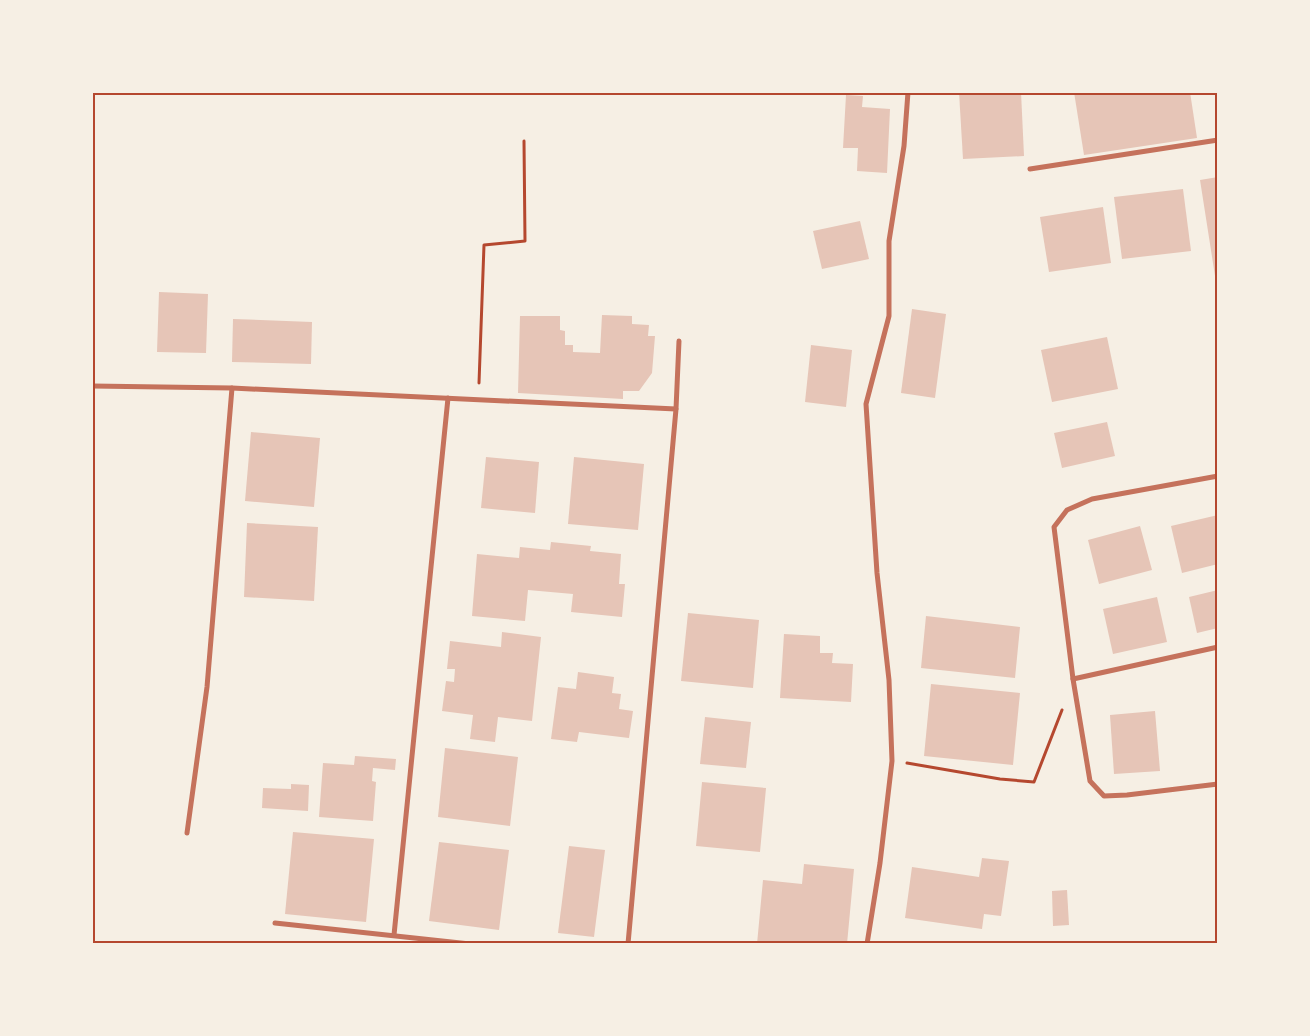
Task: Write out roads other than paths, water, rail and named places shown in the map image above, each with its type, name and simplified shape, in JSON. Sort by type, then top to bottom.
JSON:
[{"type":"street","points":[[867,944],[880,863],[892,761],[889,680],[877,573],[866,404],[889,316],[889,241],[904,146],[908,92]]},
{"type":"street","points":[[1030,169],[1218,140]]},
{"type":"street","points":[[628,944],[676,409],[679,341]]},
{"type":"street","points":[[92,386],[232,388],[676,409]]},
{"type":"street","points":[[187,833],[207,688],[232,388]]},
{"type":"street","points":[[394,936],[448,398]]},
{"type":"street","points":[[1218,476],[1092,500],[1067,510],[1054,528],[1090,781],[1104,796],[1218,784]]},
{"type":"street","points":[[1074,679],[1218,646]]},
{"type":"street","points":[[275,923],[470,944]]}]
